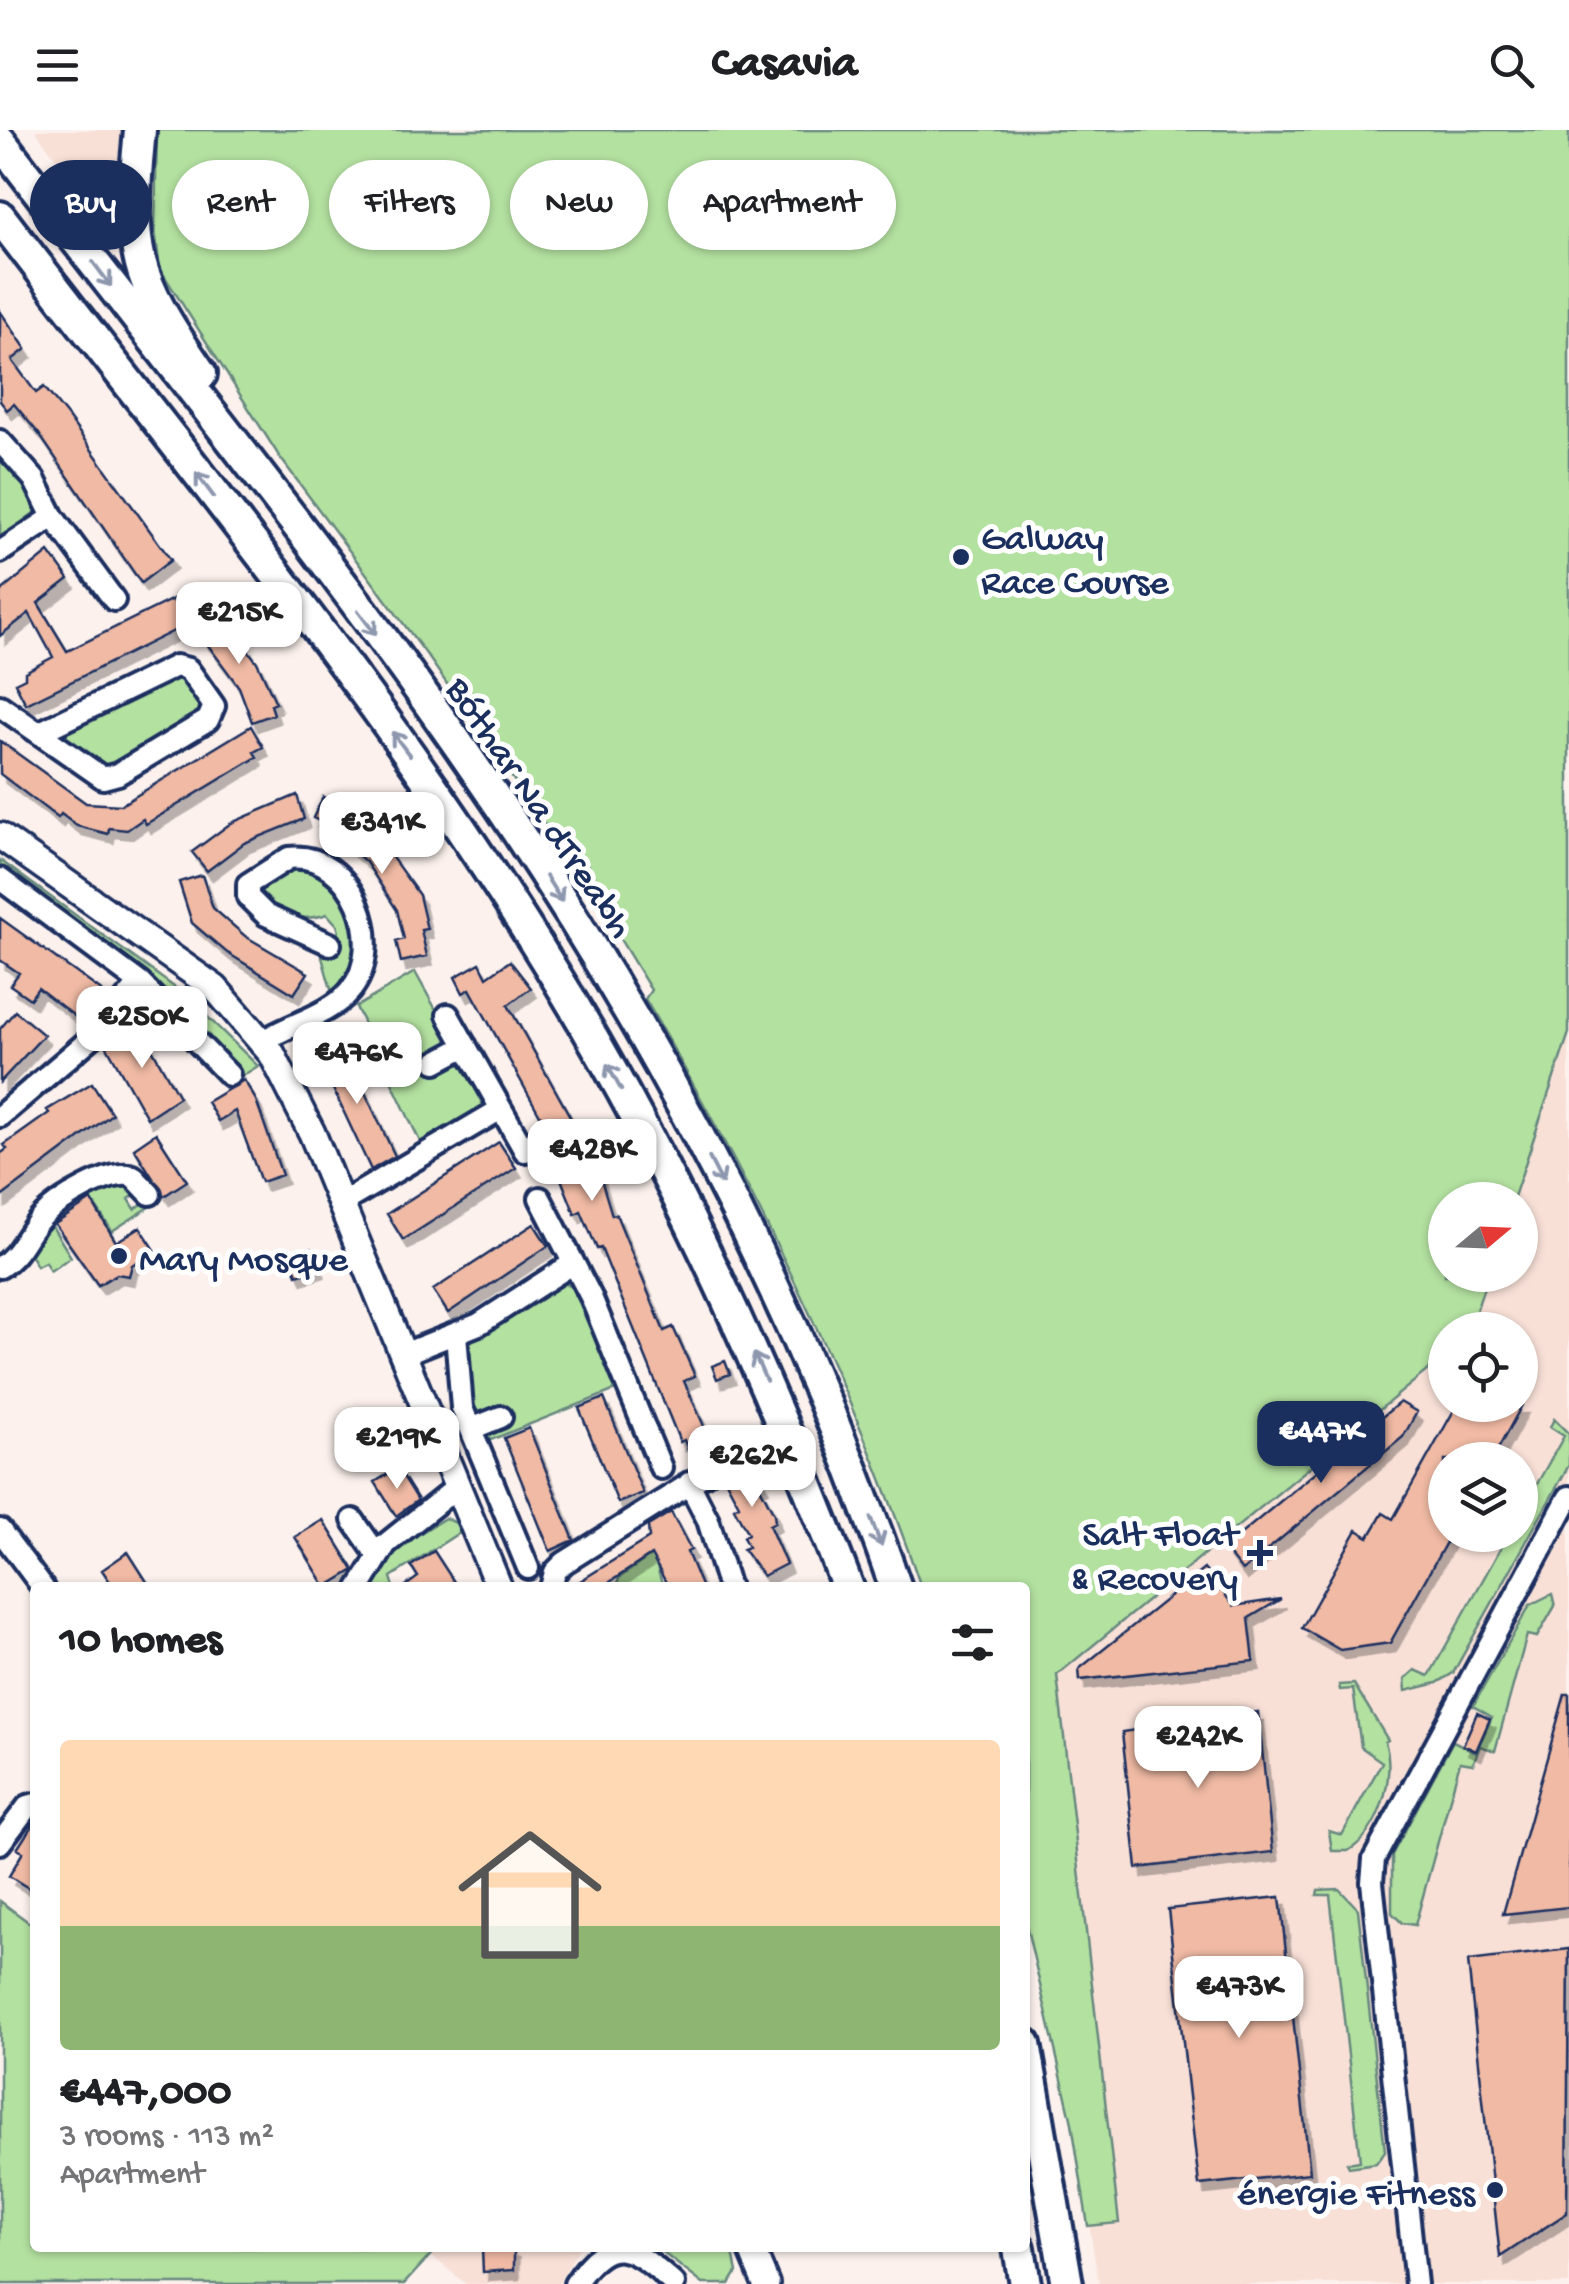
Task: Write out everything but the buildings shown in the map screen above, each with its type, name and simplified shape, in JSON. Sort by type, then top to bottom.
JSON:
[{"type":"highway","points":[[140,130],[134,218],[140,273],[153,301],[240,430],[266,490]]},
{"type":"highway","name":"Bóthar Na dTreabh","points":[[0,141],[474,768],[636,1022],[781,1306],[894,1582]]},
{"type":"highway","points":[[0,217],[409,754],[536,943],[638,1120],[713,1266],[778,1408],[846,1582]]},
{"type":"highway","points":[[1030,2073],[1067,2284]]},
{"type":"highway","points":[[1020,2252],[1025,2284]]},
{"type":"main road","points":[[0,836],[215,988],[262,1041],[296,1096],[496,1582]]},
{"type":"main road","points":[[753,2252],[766,2284]]},
{"type":"street","points":[[0,441],[34,478],[53,517],[114,600]]},
{"type":"street","points":[[0,552],[53,517]]},
{"type":"street","points":[[0,706],[38,734],[98,777],[108,778],[208,720],[214,704],[188,669],[176,666],[38,734]]},
{"type":"street","points":[[262,1041],[348,994],[361,972],[366,937],[353,896],[341,880],[316,863],[289,858],[248,884],[248,897],[258,910],[330,944]]},
{"type":"street","points":[[0,879],[140,983],[229,1075]]},
{"type":"street","points":[[0,1116],[96,1034],[140,983]]},
{"type":"street","points":[[448,1015],[525,1152]]},
{"type":"street","points":[[436,1062],[466,1046]]},
{"type":"street","points":[[340,1204],[501,1109]]},
{"type":"street","points":[[0,1268],[20,1252],[42,1216],[110,1174],[133,1176],[150,1194]]},
{"type":"street","points":[[540,1198],[591,1297],[661,1468]]},
{"type":"street","points":[[401,1355],[456,1334],[572,1264]]},
{"type":"street","points":[[456,1334],[460,1400],[528,1568]]},
{"type":"street","points":[[472,1430],[501,1417]]},
{"type":"street","points":[[552,1582],[555,1572],[564,1563],[698,1478],[727,1582]]},
{"type":"street","points":[[363,1582],[378,1556],[456,1488]]},
{"type":"street","points":[[1416,2284],[1374,1898],[1374,1859],[1569,1497]]},
{"type":"street","points":[[353,1520],[378,1556]]},
{"type":"street","points":[[0,1530],[39,1582]]},
{"type":"street","points":[[0,1843],[30,1805]]},
{"type":"street","points":[[575,2284],[602,2252]]},
{"type":"street","points":[[634,2252],[674,2284]]},
{"type":"shaded area","points":[[35,130],[157,130],[155,230],[152,160],[57,160]]},
{"type":"shaded area","points":[[1569,1033],[1569,2284],[1099,2284],[1072,2123],[1030,1942],[1030,1697],[1428,1370],[1428,1422],[1538,1422],[1538,1312],[1476,1312],[1482,1292],[1538,1292],[1538,1182],[1519,1182]]},
{"type":"shaded area","points":[[577,2252],[558,2284],[466,2284],[430,2255]]},
{"type":"green space","name":"Galway Race Course","points":[[157,130],[1569,130],[1569,1033],[1519,1182],[1428,1182],[1428,1292],[1482,1292],[1476,1312],[1428,1312],[1428,1370],[1057,1675],[1119,2223],[1088,2226],[1072,2123],[1030,1942],[1030,1582],[919,1582],[864,1435],[831,1361],[761,1213],[645,999],[651,990],[606,916],[609,902],[585,861],[559,845],[429,658],[279,456],[160,269],[155,230]]},
{"type":"green space","points":[[0,450],[30,485],[39,509],[0,539]]},
{"type":"green space","points":[[177,672],[205,705],[205,712],[109,770],[66,741],[68,725]]},
{"type":"green space","points":[[0,860],[185,995],[258,1066],[242,1076],[152,980],[0,868]]},
{"type":"green space","points":[[294,865],[331,886],[355,921],[357,959],[349,977],[332,993],[322,957],[336,944],[337,925],[327,914],[307,918],[275,911],[261,897],[258,887]]},
{"type":"green space","points":[[415,972],[450,1035],[449,1044],[430,1058],[439,1073],[454,1064],[466,1065],[483,1099],[479,1113],[423,1148],[356,1007]]},
{"type":"green space","points":[[126,1183],[137,1193],[129,1199],[135,1209],[158,1193],[162,1199],[112,1231],[87,1193]]},
{"type":"green space","points":[[47,1218],[71,1257],[50,1271],[45,1262],[37,1266],[29,1253]]},
{"type":"green space","points":[[564,1283],[578,1290],[618,1389],[488,1441],[489,1432],[510,1422],[503,1407],[485,1413],[471,1408],[466,1389],[471,1341]]},
{"type":"green space","points":[[1554,1419],[1569,1434],[1569,1465],[1538,1521],[1538,1482],[1564,1436],[1550,1427]]},
{"type":"green space","points":[[445,1518],[456,1523],[460,1532],[391,1577],[392,1582],[377,1582],[399,1546]]},
{"type":"green space","points":[[1498,1552],[1520,1552],[1453,1673],[1437,1683],[1406,1691],[1405,1679],[1415,1670],[1429,1676]]},
{"type":"green space","points":[[653,1554],[661,1582],[618,1582]]},
{"type":"green space","points":[[1552,1594],[1555,1606],[1537,1637],[1527,1635],[1495,1751],[1480,1746],[1473,1764],[1460,1762],[1415,1925],[1402,1923],[1392,1913],[1392,1855],[1453,1741],[1476,1752],[1492,1717],[1473,1706],[1530,1605]]},
{"type":"green space","points":[[1354,1684],[1388,1740],[1387,1786],[1369,1831],[1348,1851],[1332,1851],[1329,1831],[1342,1835],[1382,1762],[1361,1747],[1353,1689],[1340,1690],[1339,1685]]},
{"type":"green space","points":[[1339,1889],[1358,1909],[1385,2151],[1376,2163],[1349,2167],[1347,2163],[1360,2161],[1330,1895],[1317,1895],[1318,1890]]},
{"type":"green space","points":[[0,1901],[30,1923],[30,2252],[433,2252],[404,2284],[0,2284]]},
{"type":"green space","points":[[662,2252],[733,2252],[737,2272],[730,2284],[703,2284]]},
{"type":"place","name":"Galway Race Course","points":[[961,557]]},
{"type":"place","name":"Mary Mosque","points":[[119,1256]]},
{"type":"place","name":"Salt Float & Recovery","points":[[1260,1553]]},
{"type":"place","name":"énergie Fitness","points":[[1495,2190]]}]
